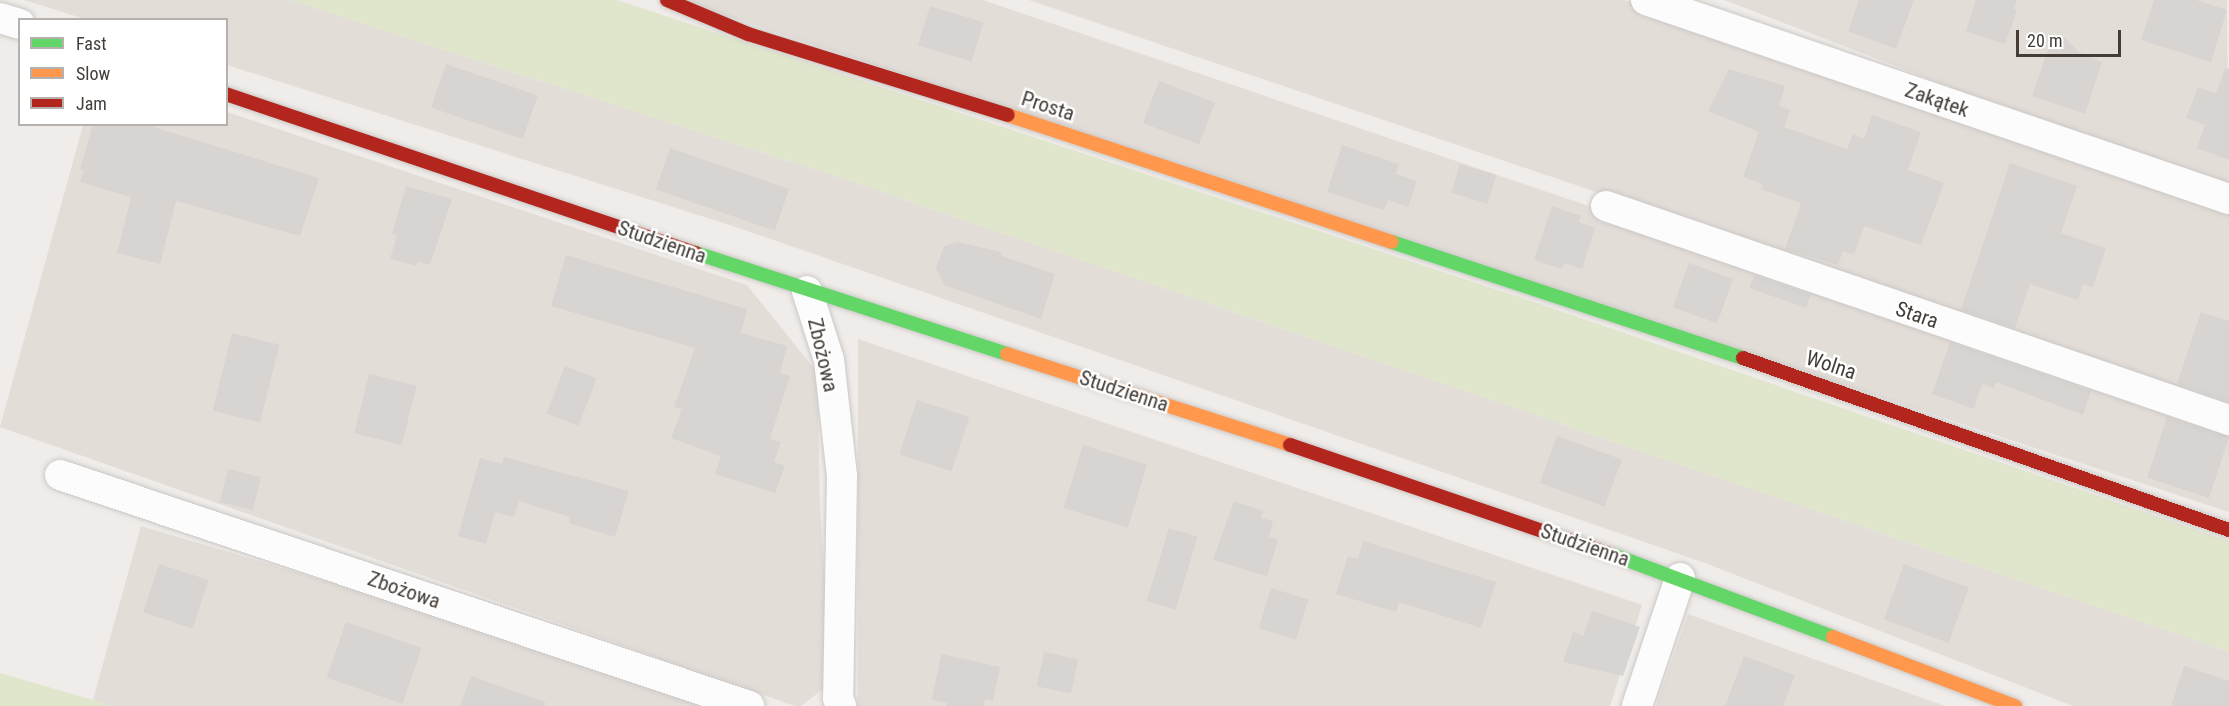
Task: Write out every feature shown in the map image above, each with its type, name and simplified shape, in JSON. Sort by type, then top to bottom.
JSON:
[{"type":"street","name":"Prosta","points":[[667,0],[748,34],[1417,249]]},
{"type":"street","name":"Zakątek","points":[[1646,0],[2229,199]]},
{"type":"street","points":[[0,18],[18,23]]},
{"type":"street","name":"Studzienna","points":[[228,95],[807,291],[1217,420],[1680,578],[2015,706]]},
{"type":"street","name":"Stara","points":[[1606,206],[2229,420]]},
{"type":"street","name":"Wolna","points":[[1417,249],[1872,400],[2229,530]]},
{"type":"street","name":"Zbożowa","points":[[807,291],[829,360],[842,476],[838,698],[841,706]]},
{"type":"street","name":"Zbożowa","points":[[60,475],[749,706]]},
{"type":"street","points":[[1637,706],[1680,578]]},
{"type":"shaded area","points":[[24,0],[290,0],[835,176],[2229,652],[2229,706],[2073,706],[1705,563],[736,227],[228,65],[228,18],[82,18]]},
{"type":"shaded area","points":[[679,0],[983,0],[1744,259],[2229,431],[2229,512]]},
{"type":"shaded area","points":[[1029,0],[1624,0],[1711,28],[2229,210],[2229,406]]},
{"type":"shaded area","points":[[1724,0],[2227,0],[2229,189],[2090,141]]},
{"type":"shaded area","points":[[228,112],[747,285],[817,372],[820,505],[831,683],[801,706],[795,706],[0,427],[83,126],[228,126]]},
{"type":"shaded area","points":[[858,339],[1642,605],[1610,706],[858,706]]},
{"type":"shaded area","points":[[141,526],[423,610],[717,706],[110,706],[93,700]]},
{"type":"shaded area","points":[[1688,614],[1945,706],[1656,706]]},
{"type":"green space","points":[[290,0],[617,0],[1534,302],[2229,541],[2229,652],[835,176]]},
{"type":"green space","points":[[0,673],[93,700],[110,706],[0,706]]},
{"type":"building","points":[[1859,0],[1914,0],[1896,49],[1848,31]]},
{"type":"building","points":[[1976,0],[2017,0],[2014,9],[2017,11],[2005,44],[1966,31]]},
{"type":"building","points":[[2154,0],[2196,0],[2227,10],[2211,62],[2141,40]]},
{"type":"building","points":[[930,6],[984,22],[972,62],[918,45]]},
{"type":"building","points":[[2065,38],[2079,52],[2102,62],[2085,114],[2032,96],[2051,41]]},
{"type":"building","points":[[446,64],[538,96],[523,139],[431,107]]},
{"type":"building","points":[[2225,68],[2229,69],[2229,160],[2197,148],[2205,125],[2186,118],[2198,87],[2216,94]]},
{"type":"building","points":[[1729,69],[1785,86],[1779,106],[1790,110],[1784,127],[1847,149],[1853,134],[1864,139],[1872,115],[1921,132],[1908,170],[1944,183],[1921,245],[1864,226],[1854,255],[1843,251],[1838,265],[1785,249],[1801,203],[1761,189],[1763,184],[1743,177],[1759,132],[1708,111]]},
{"type":"building","points":[[1159,81],[1215,103],[1199,145],[1143,123]]},
{"type":"building","points":[[92,126],[150,126],[319,178],[300,236],[176,201],[160,264],[117,253],[131,197],[80,182],[84,170],[80,169]]},
{"type":"building","points":[[1342,145],[1399,164],[1396,174],[1417,181],[1408,207],[1388,200],[1384,210],[1327,192]]},
{"type":"building","points":[[670,148],[789,189],[775,231],[656,190]]},
{"type":"building","points":[[2010,163],[2077,186],[2061,233],[2106,248],[2093,287],[2083,284],[2078,300],[2030,284],[2015,328],[1961,310]]},
{"type":"building","points":[[1460,164],[1496,175],[1488,204],[1451,193]]},
{"type":"building","points":[[406,186],[452,199],[430,265],[418,262],[416,266],[390,259],[397,235],[392,234]]},
{"type":"building","points":[[1552,206],[1581,216],[1579,222],[1595,228],[1582,269],[1564,263],[1562,269],[1534,260]]},
{"type":"building","points":[[958,242],[1001,252],[1002,256],[1055,274],[1041,319],[944,285],[936,268],[944,246]]},
{"type":"building","points":[[566,255],[747,309],[741,333],[787,346],[780,373],[790,376],[770,439],[781,442],[774,462],[785,466],[775,493],[715,474],[721,456],[671,438],[682,409],[674,407],[695,348],[551,306]]},
{"type":"building","points":[[1689,263],[1733,279],[1717,323],[1673,307]]},
{"type":"building","points":[[1754,275],[1811,295],[1806,308],[1749,288]]},
{"type":"building","points":[[2201,312],[2229,321],[2229,402],[2177,384]]},
{"type":"building","points":[[232,333],[280,345],[260,422],[213,411]]},
{"type":"building","points":[[1950,342],[2091,391],[2083,415],[1996,382],[1994,388],[1982,384],[1974,409],[1932,394]]},
{"type":"building","points":[[565,366],[597,378],[578,426],[547,414]]},
{"type":"building","points":[[369,374],[417,386],[402,445],[354,433]]},
{"type":"building","points":[[917,400],[969,417],[952,471],[899,454]]},
{"type":"building","points":[[2167,417],[2229,437],[2209,498],[2147,478]]},
{"type":"building","points":[[1557,436],[1622,460],[1605,507],[1540,483]]},
{"type":"building","points":[[1083,445],[1147,465],[1128,528],[1064,508]]},
{"type":"building","points":[[504,457],[629,491],[615,537],[569,523],[570,517],[519,501],[514,517],[495,512],[486,544],[458,536],[480,458],[502,464]]},
{"type":"building","points":[[228,469],[261,477],[253,510],[220,502]]},
{"type":"building","points":[[1234,501],[1263,511],[1261,518],[1273,521],[1269,537],[1278,540],[1267,576],[1213,560]]},
{"type":"building","points":[[1169,528],[1198,537],[1175,609],[1147,601]]},
{"type":"building","points":[[1363,541],[1496,582],[1481,628],[1399,602],[1396,612],[1336,594],[1348,556],[1358,559]]},
{"type":"building","points":[[159,564],[208,580],[193,629],[143,613]]},
{"type":"building","points":[[1904,564],[1969,588],[1949,643],[1884,619]]},
{"type":"building","points":[[1271,588],[1308,599],[1296,640],[1259,628]]},
{"type":"building","points":[[1592,611],[1640,627],[1623,676],[1563,662],[1573,632],[1583,636]]},
{"type":"building","points":[[346,622],[422,648],[402,704],[327,678]]},
{"type":"building","points":[[1044,652],[1078,659],[1071,694],[1037,686]]},
{"type":"building","points":[[941,654],[1000,667],[993,701],[985,699],[984,706],[946,706],[947,703],[932,700]]},
{"type":"building","points":[[1744,656],[1795,675],[1783,706],[1725,706]]},
{"type":"building","points":[[2184,666],[2229,681],[2229,706],[2171,706]]},
{"type":"building","points":[[471,676],[545,702],[545,706],[460,706]]},
{"type":"traffic: fast","points":[[1392,242],[1743,358]]},
{"type":"traffic: fast","points":[[696,253],[1007,354]]},
{"type":"traffic: fast","points":[[1611,554],[1833,637]]},
{"type":"traffic: slow","points":[[1008,115],[1392,242]]},
{"type":"traffic: slow","points":[[1007,354],[1290,445]]},
{"type":"traffic: slow","points":[[1833,637],[2015,706]]},
{"type":"traffic: jam","points":[[667,0],[748,34],[1008,115]]},
{"type":"traffic: jam","points":[[228,95],[696,253]]},
{"type":"traffic: jam","points":[[1743,358],[2229,530]]},
{"type":"traffic: jam","points":[[1290,445],[1611,554]]}]
